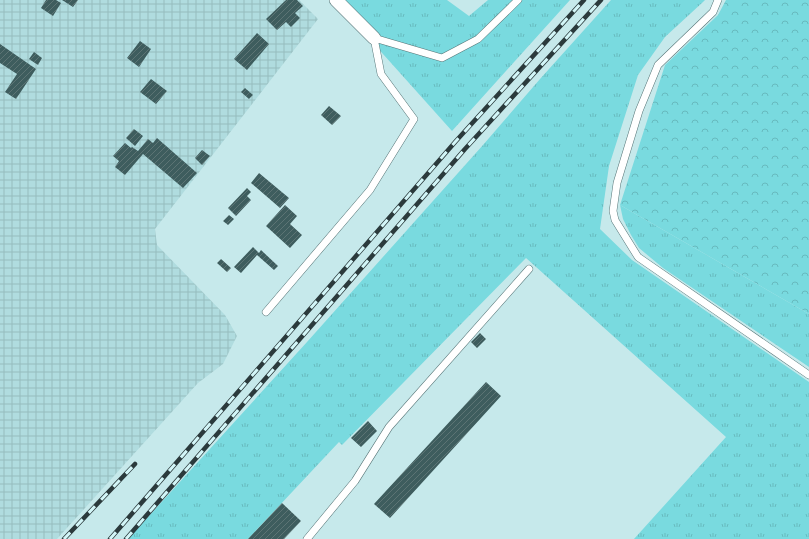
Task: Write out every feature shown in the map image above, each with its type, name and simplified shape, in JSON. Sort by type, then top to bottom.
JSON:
[{"type":"street","points":[[336,0],[374,38]]},
{"type":"lane","points":[[266,312],[370,190],[414,120],[381,74],[374,38],[442,58],[478,39],[518,0]]},
{"type":"lane","points":[[718,0],[713,12],[658,65],[639,111],[617,183],[614,211],[615,220],[638,257],[809,375]]},
{"type":"lane","points":[[307,539],[355,481],[389,427],[529,270]]},
{"type":"shaded area","points":[[0,0],[299,0],[318,19],[155,229],[157,245],[225,315],[237,336],[223,364],[198,383],[57,539],[0,539]]},
{"type":"green space","points":[[332,0],[447,0],[469,16],[488,0],[570,0],[452,131],[357,25]]},
{"type":"green space","points":[[611,0],[705,0],[665,37],[638,75],[609,166],[600,229],[632,260],[809,382],[809,539],[634,539],[726,437],[526,258],[342,445],[339,442],[248,539],[128,539],[307,342]]},
{"type":"green space","points":[[726,0],[809,0],[809,314],[620,205],[665,65],[718,15]]},
{"type":"green space","points":[[620,205],[809,314],[809,367],[663,268],[639,248],[623,219]]},
{"type":"building","points":[[46,0],[56,0],[61,3],[53,16],[41,8]]},
{"type":"building","points":[[62,0],[78,0],[73,7]]},
{"type":"building","points":[[286,0],[297,0],[303,6],[295,13],[300,18],[291,27],[286,22],[277,30],[266,19]]},
{"type":"building","points":[[257,33],[269,44],[247,70],[234,59]]},
{"type":"building","points":[[140,41],[151,49],[139,67],[127,58]]},
{"type":"building","points":[[0,44],[36,69],[16,99],[5,92],[17,74],[0,63]]},
{"type":"building","points":[[34,52],[42,58],[38,65],[29,59]]},
{"type":"building","points":[[151,79],[167,91],[156,104],[140,92]]},
{"type":"building","points":[[245,88],[253,95],[249,99],[241,92]]},
{"type":"building","points":[[329,106],[341,116],[332,125],[321,115]]},
{"type":"building","points":[[134,129],[143,136],[135,146],[126,138]]},
{"type":"building","points":[[157,138],[197,173],[183,188],[143,154],[125,175],[115,167],[119,161],[113,156],[125,143],[138,151],[148,139],[153,143]]},
{"type":"building","points":[[202,150],[210,156],[202,165],[195,158]]},
{"type":"building","points":[[259,173],[289,198],[280,208],[251,183]]},
{"type":"building","points":[[247,188],[251,192],[247,196],[251,200],[236,216],[228,208]]},
{"type":"building","points":[[285,205],[297,216],[290,224],[302,235],[290,248],[266,226]]},
{"type":"building","points":[[229,215],[234,219],[228,225],[223,221]]},
{"type":"building","points":[[253,247],[259,253],[261,250],[278,266],[274,270],[257,255],[241,273],[234,267]]},
{"type":"building","points":[[221,259],[231,268],[227,272],[217,263]]},
{"type":"building","points":[[480,333],[486,339],[477,348],[471,342]]},
{"type":"building","points":[[486,382],[501,396],[390,518],[374,504]]},
{"type":"building","points":[[368,421],[377,431],[361,447],[351,438]]},
{"type":"building","points":[[282,503],[301,521],[284,539],[248,539]]},
{"type":"railway","points":[[110,539],[456,141],[584,0]]},
{"type":"railway","points":[[126,539],[465,149],[601,0]]},
{"type":"railway","points":[[64,539],[135,464]]}]
